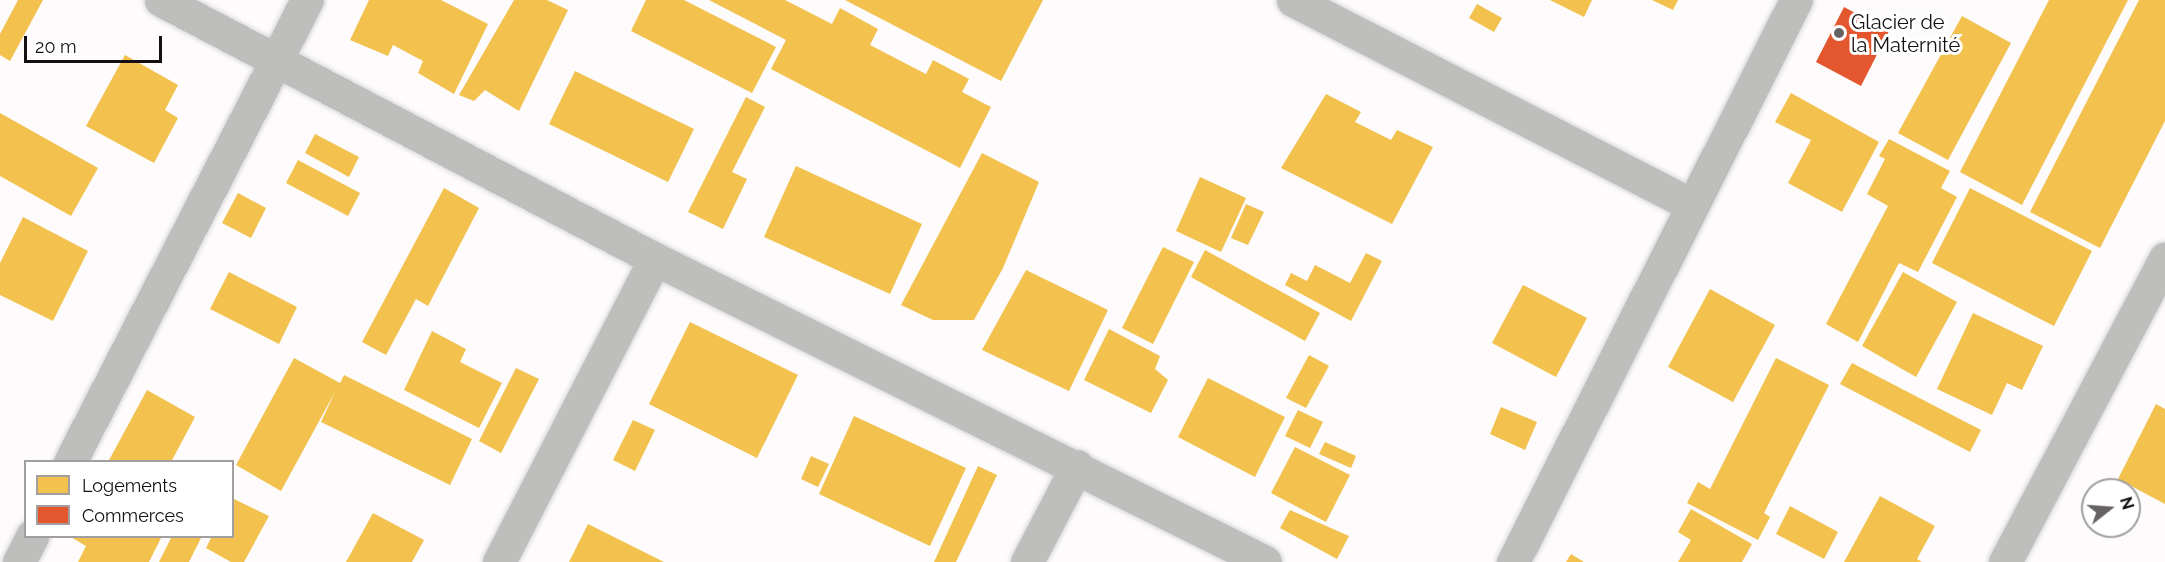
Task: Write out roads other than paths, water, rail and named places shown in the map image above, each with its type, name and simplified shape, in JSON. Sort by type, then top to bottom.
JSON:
[{"type":"street","points":[[161,0],[655,259],[1077,466],[1266,562]]},
{"type":"street","points":[[71,460],[307,0]]},
{"type":"street","points":[[1293,0],[1690,204]]},
{"type":"street","points":[[1513,562],[1690,204],[1796,0]]},
{"type":"street","points":[[499,562],[655,259]]},
{"type":"street","points":[[2005,562],[2165,259]]},
{"type":"street","points":[[1027,562],[1077,466]]},
{"type":"street","points":[[19,562],[31,538]]},
{"type":"place","name":"Glacier de la Maternité","points":[[1839,33]]}]
